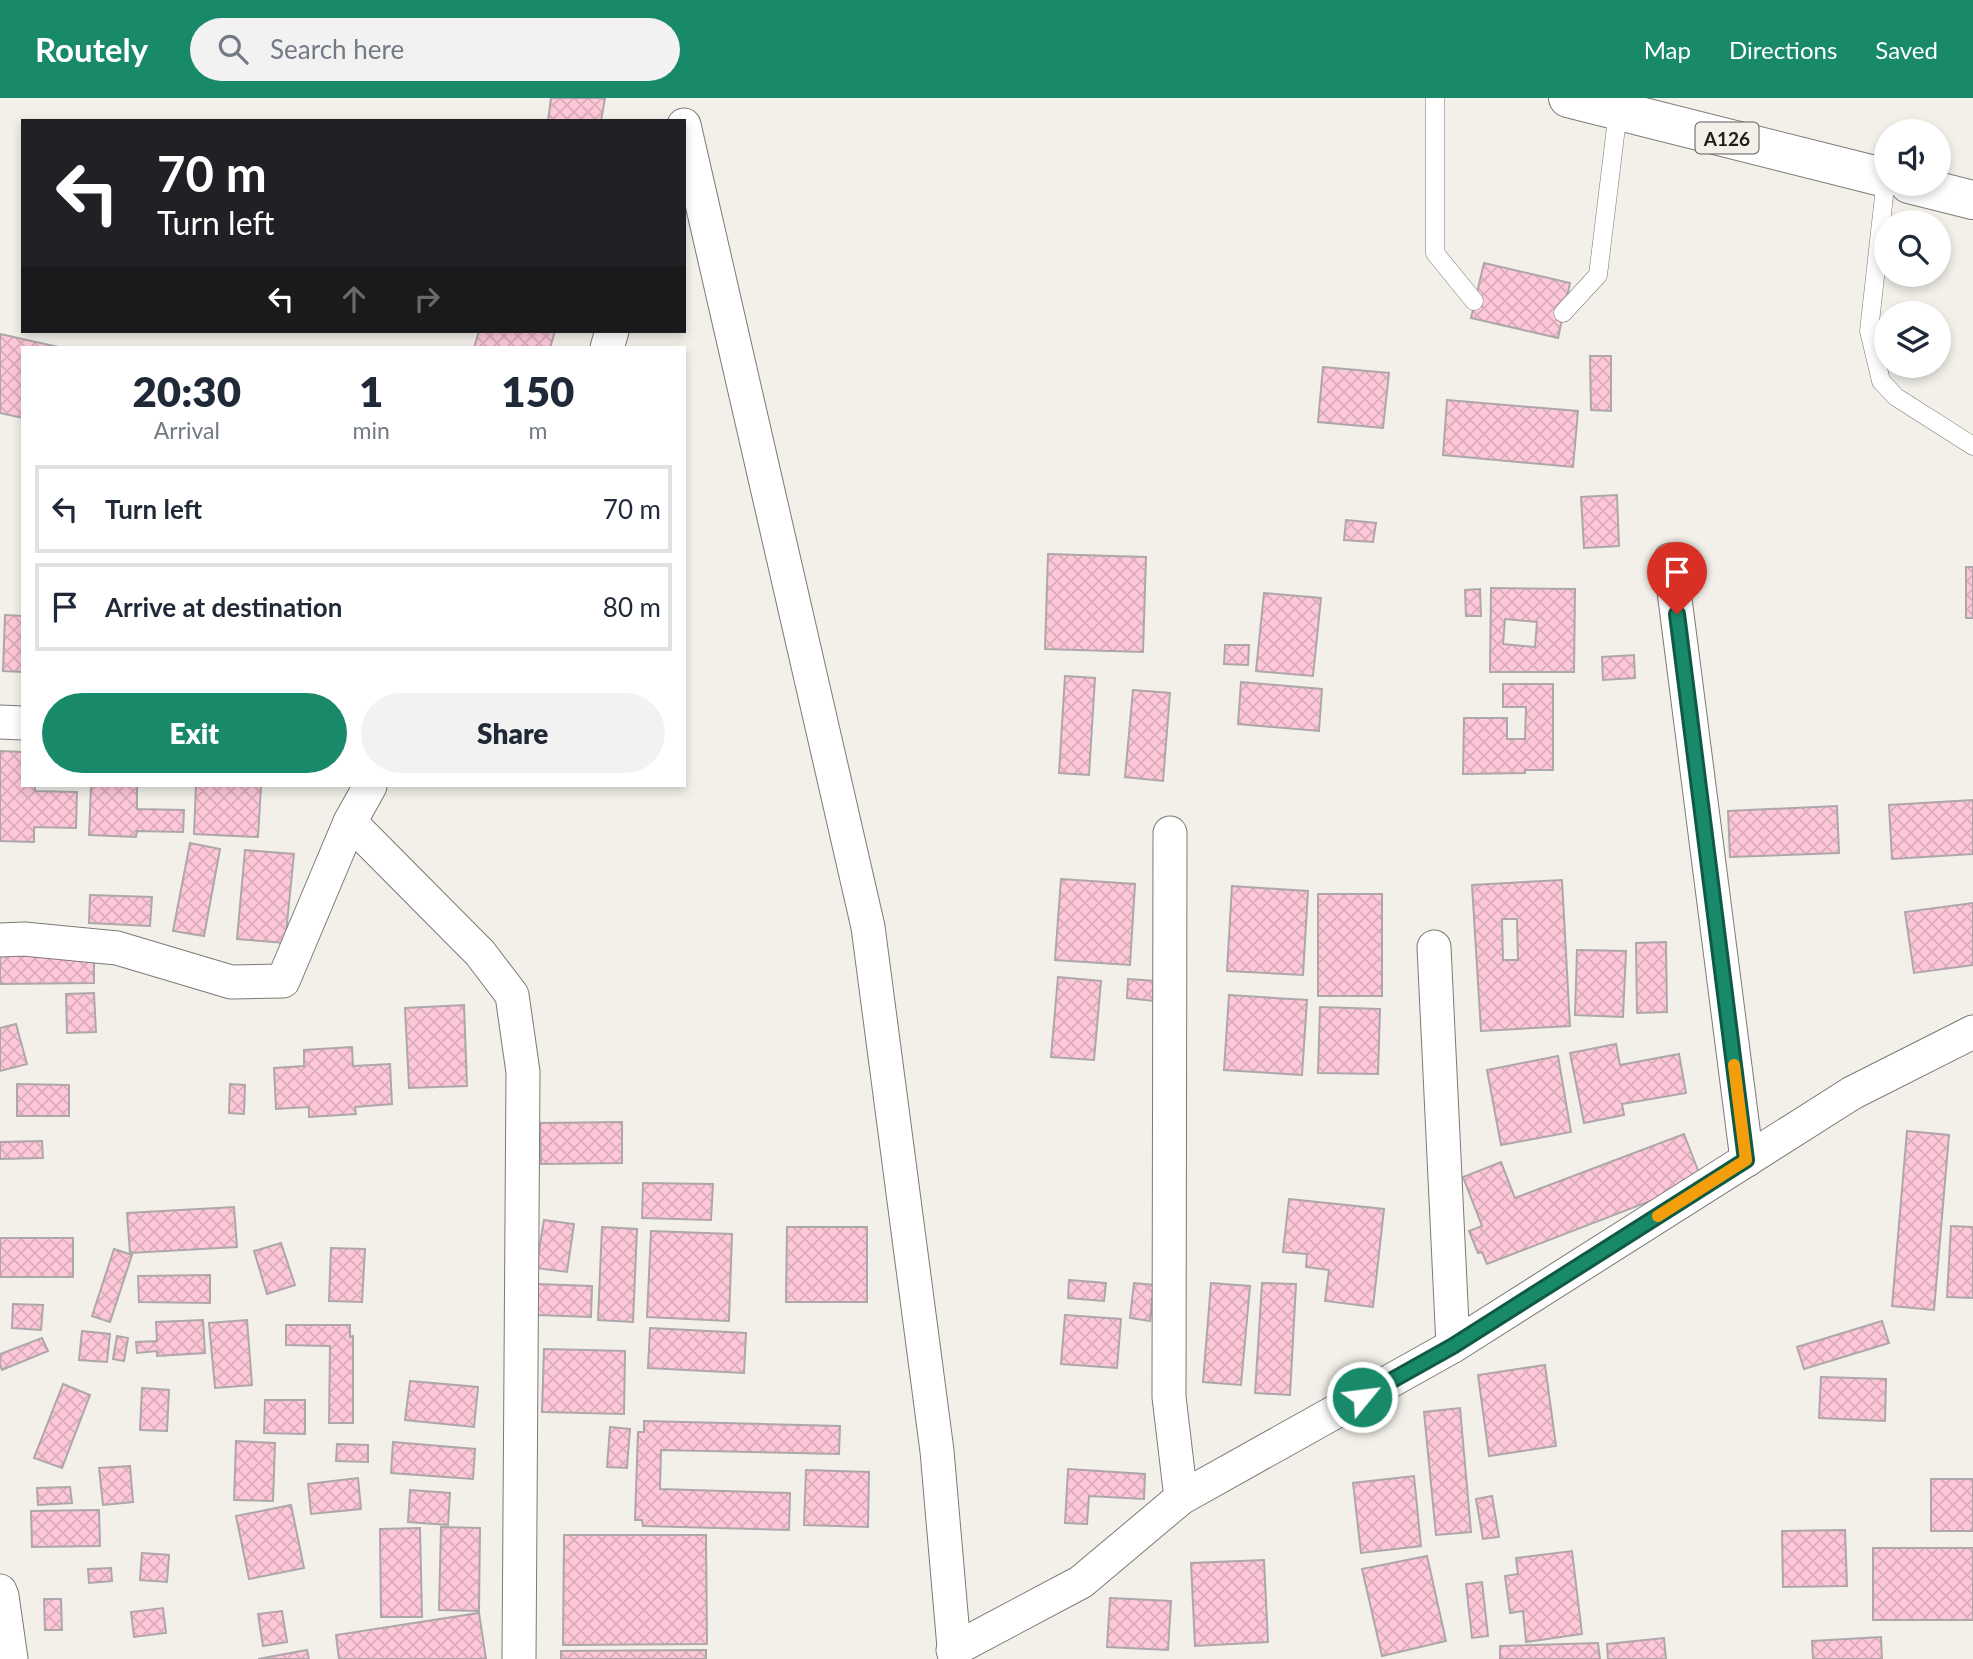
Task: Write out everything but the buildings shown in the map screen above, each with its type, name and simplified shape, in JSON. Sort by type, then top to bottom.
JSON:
[{"type":"highway","name":"A126","points":[[1568,98],[1874,175]]},
{"type":"highway","points":[[1951,194],[1973,200]]},
{"type":"street","points":[[671,119],[677,98]]},
{"type":"street","points":[[677,98],[683,119]]},
{"type":"street","points":[[686,132],[868,927],[937,1451],[954,1654],[1081,1582],[1181,1498],[1453,1346],[1852,1094],[1973,1032]]},
{"type":"street","points":[[1670,559],[1746,1160]]},
{"type":"street","points":[[0,722],[21,723]]},
{"type":"street","points":[[0,940],[24,939],[117,948],[232,982],[283,981],[350,822],[369,787]]},
{"type":"street","points":[[350,822],[480,953],[512,995],[523,1072],[519,1659]]},
{"type":"street","points":[[1170,833],[1169,1397],[1181,1498]]},
{"type":"street","points":[[1434,947],[1453,1346]]},
{"type":"street","points":[[0,1591],[11,1659]]},
{"type":"lane","points":[[1435,98],[1435,253],[1475,301]]},
{"type":"lane","points":[[1563,313],[1598,275],[1618,110]]},
{"type":"lane","points":[[1884,196],[1870,331],[1881,381],[1896,397],[1973,446]]},
{"type":"slow traffic","points":[[1658,1216],[1746,1160],[1734,1065]]},
{"type":"route","points":[[1362,1397],[1453,1346],[1746,1160],[1677,614]]}]
